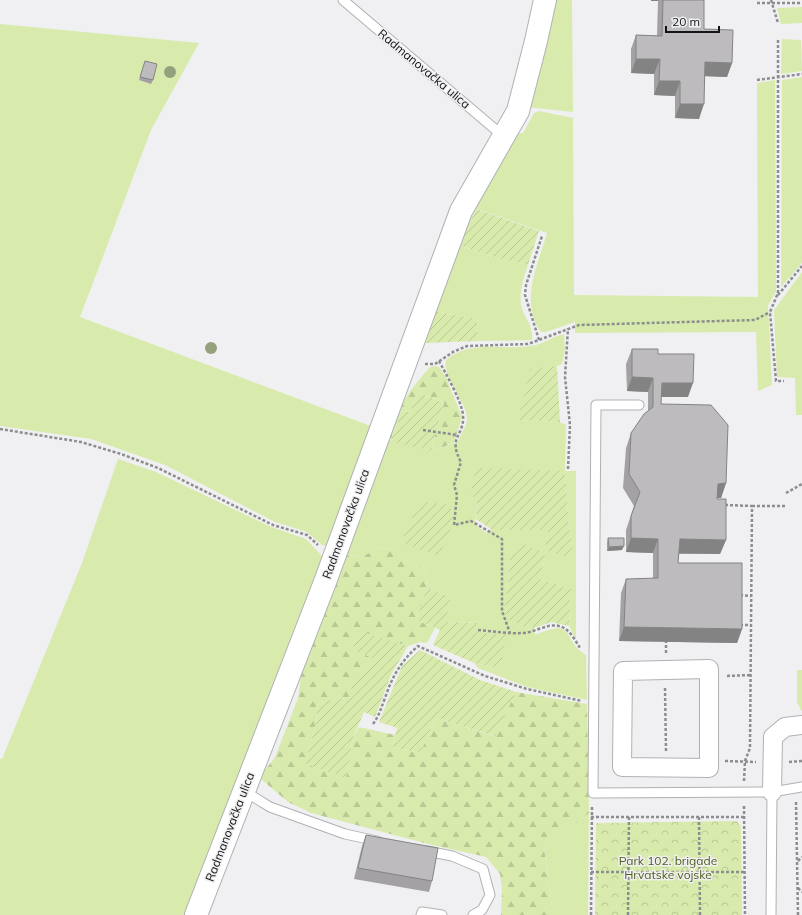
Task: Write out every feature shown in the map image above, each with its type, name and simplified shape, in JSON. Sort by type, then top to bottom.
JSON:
[{"type":"street","name":"Radmanovačka ulica","points":[[196,915],[334,558],[461,212],[504,137],[522,99],[545,0]]},
{"type":"street","points":[[709,669],[710,768],[622,767],[623,671],[665,670],[709,669]]},
{"type":"street","points":[[772,792],[774,737],[785,727],[802,725]]},
{"type":"lane","name":"Radmanovačka ulica","points":[[343,0],[504,137]]},
{"type":"lane","points":[[639,405],[596,405],[593,793],[772,792],[799,787]]},
{"type":"lane","points":[[244,791],[270,807],[345,834],[383,842]]},
{"type":"lane","points":[[771,915],[772,792]]},
{"type":"lane","points":[[414,848],[452,856],[483,869],[490,895],[482,910],[473,915]]},
{"type":"lane","points":[[420,915],[422,912],[442,915]]},
{"type":"path","points":[[771,2],[778,23]]},
{"type":"path","points":[[757,3],[802,3]]},
{"type":"path","points":[[778,40],[778,296]]},
{"type":"path","points":[[757,80],[802,74]]},
{"type":"path","points":[[538,340],[525,295],[526,285],[542,236]]},
{"type":"path","points":[[784,381],[776,381],[770,312],[778,296],[802,266]]},
{"type":"path","points":[[406,361],[420,364],[435,364],[453,352],[467,346],[528,344],[579,325],[755,320],[770,312]]},
{"type":"path","points":[[568,328],[565,377],[570,425],[568,469]]},
{"type":"path","points":[[439,361],[463,413],[462,427],[457,435],[455,452],[461,462],[454,485],[457,495],[454,525],[457,526],[471,520],[502,539],[502,610],[510,632]]},
{"type":"path","points":[[0,429],[81,442],[121,454],[158,468],[273,525],[307,535],[334,558]]},
{"type":"path","points":[[423,430],[457,435]]},
{"type":"path","points":[[786,494],[802,484]]},
{"type":"path","points":[[720,505],[786,506]]},
{"type":"path","points":[[745,915],[744,792],[745,762],[750,748],[752,506]]},
{"type":"path","points":[[737,595],[751,596]]},
{"type":"path","points":[[737,624],[751,625]]},
{"type":"path","points":[[478,630],[529,633],[552,626],[559,626],[571,634],[581,650],[594,656]]},
{"type":"path","points":[[666,634],[666,642]]},
{"type":"path","points":[[373,724],[378,718],[392,679],[405,657],[418,646],[485,676],[527,689],[594,704]]},
{"type":"path","points":[[665,670],[666,754]]},
{"type":"path","points":[[798,915],[797,862],[799,787]]},
{"type":"path","points":[[591,915],[591,817],[593,793]]},
{"type":"path","points":[[591,817],[744,817]]},
{"type":"path","points":[[628,817],[628,915]]},
{"type":"path","points":[[699,817],[700,915]]},
{"type":"path","points":[[797,862],[802,857]]},
{"type":"path","points":[[591,872],[745,872]]},
{"type":"path","points":[[797,888],[802,892]]},
{"type":"green space","points":[[550,0],[572,0],[573,112],[527,107]]},
{"type":"green space","points":[[802,7],[802,23],[781,24],[777,8]]},
{"type":"green space","points":[[0,24],[199,43],[151,130],[80,317],[376,428],[331,547],[322,545],[307,532],[275,522],[165,465],[91,439],[0,426]]},
{"type":"green space","points":[[782,39],[801,40],[802,71],[781,74]]},
{"type":"green space","points":[[802,77],[802,263],[781,287],[782,80]]},
{"type":"green space","points":[[775,80],[776,292],[768,305],[772,385],[758,391],[756,332],[575,333],[575,322],[546,332],[541,332],[531,308],[531,296],[535,270],[547,233],[474,208],[515,134],[523,133],[534,113],[539,111],[573,118],[574,295],[758,297],[757,83]]},
{"type":"green space","points":[[476,209],[539,231],[528,265],[497,258],[459,245]]},
{"type":"green space","points":[[459,245],[497,258],[528,265],[522,285],[521,305],[532,330],[532,340],[478,341],[477,319],[434,311]]},
{"type":"green space","points":[[802,272],[802,415],[796,415],[795,378],[777,377],[774,310]]},
{"type":"green space","points":[[434,311],[477,319],[478,341],[426,343],[424,341]]},
{"type":"green space","points":[[564,334],[565,351],[562,364],[557,366],[518,420],[560,422],[566,425],[565,471],[576,471],[576,640],[569,626],[571,589],[540,579],[545,557],[512,551],[508,567],[509,577],[507,587],[526,627],[534,628],[535,635],[557,628],[563,629],[567,632],[578,649],[586,655],[587,700],[527,687],[478,668],[474,663],[501,669],[482,633],[481,623],[444,622],[451,597],[427,588],[425,568],[410,563],[397,552],[380,547],[362,557],[345,555],[386,439],[431,451],[458,442],[466,425],[466,411],[447,374],[446,360],[456,353],[467,349],[478,347],[525,347],[536,345]],"holes":[[[565,472],[569,529],[572,544],[545,547],[548,530],[492,530],[486,533],[475,524],[477,503]]]},
{"type":"green space","points":[[557,366],[560,422],[518,420],[530,369]]},
{"type":"green space","points":[[430,367],[439,367],[445,375],[462,417],[454,443],[431,451],[444,403],[418,392],[410,412],[402,411],[391,439],[386,439],[399,409],[410,392]]},
{"type":"green space","points":[[418,392],[444,403],[431,451],[393,442],[391,439],[402,411],[410,412]]},
{"type":"green space","points":[[118,459],[156,472],[269,526],[306,539],[325,559],[187,915],[0,915],[0,759],[2,759],[82,563]]},
{"type":"green space","points":[[479,468],[565,471],[569,529],[572,544],[571,556],[569,558],[546,550],[545,547],[548,530],[492,530],[476,519],[477,503],[471,493],[474,476]]},
{"type":"green space","points":[[419,502],[447,504],[451,509],[455,510],[450,531],[439,556],[401,543]]},
{"type":"green space","points":[[524,544],[544,553],[545,557],[540,579],[571,589],[569,626],[551,622],[534,628],[526,627],[509,620],[506,614],[505,602],[509,577],[508,567],[512,551],[517,545]]},
{"type":"green space","points":[[380,547],[397,552],[410,563],[425,568],[427,588],[416,620],[435,628],[427,643],[421,642],[408,646],[359,632],[372,658],[367,672],[351,697],[318,702],[316,722],[305,764],[346,777],[353,738],[359,727],[395,735],[392,747],[420,753],[436,718],[494,736],[516,692],[587,704],[589,813],[544,848],[553,915],[501,915],[502,890],[500,874],[486,857],[428,844],[311,813],[288,802],[262,780],[260,776],[275,757],[298,698],[302,668],[345,555],[362,557]]},
{"type":"green space","points":[[427,588],[451,597],[445,622],[481,623],[482,633],[506,634],[501,669],[474,663],[433,645],[440,630],[416,620]]},
{"type":"green space","points":[[359,631],[408,646],[391,675],[375,717],[364,712],[353,738],[346,778],[305,764],[316,722],[318,702],[351,697],[352,678],[367,672],[372,658],[353,650]]},
{"type":"green space","points":[[420,650],[480,680],[516,692],[495,736],[436,718],[420,753],[392,747],[397,728],[379,722],[402,666]]},
{"type":"green space","points":[[797,670],[802,670],[802,712],[797,702]]},
{"type":"green space","points":[[589,813],[588,915],[553,915],[544,848]]},
{"type":"green space","name":"Park 102. brigade Hrvatske vojske","points":[[737,821],[741,827],[742,915],[595,915],[596,823]]},
{"type":"building","points":[[663,0],[704,0],[704,29],[733,30],[732,63],[705,62],[704,104],[680,104],[680,81],[659,81],[660,59],[636,59],[636,35],[662,36]]},
{"type":"building","points":[[145,61],[157,64],[153,80],[140,77]]},
{"type":"building","points":[[632,349],[658,349],[658,354],[694,354],[693,383],[662,383],[661,404],[711,405],[728,425],[726,483],[718,484],[717,499],[726,499],[726,540],[680,539],[678,563],[742,563],[742,629],[624,627],[626,579],[658,578],[658,539],[631,538],[631,516],[640,492],[629,474],[631,433],[644,414],[653,407],[653,378],[632,377]]},
{"type":"building","points":[[608,538],[624,538],[624,546],[609,547]]},
{"type":"building","points":[[366,835],[438,848],[432,881],[358,868]]}]
